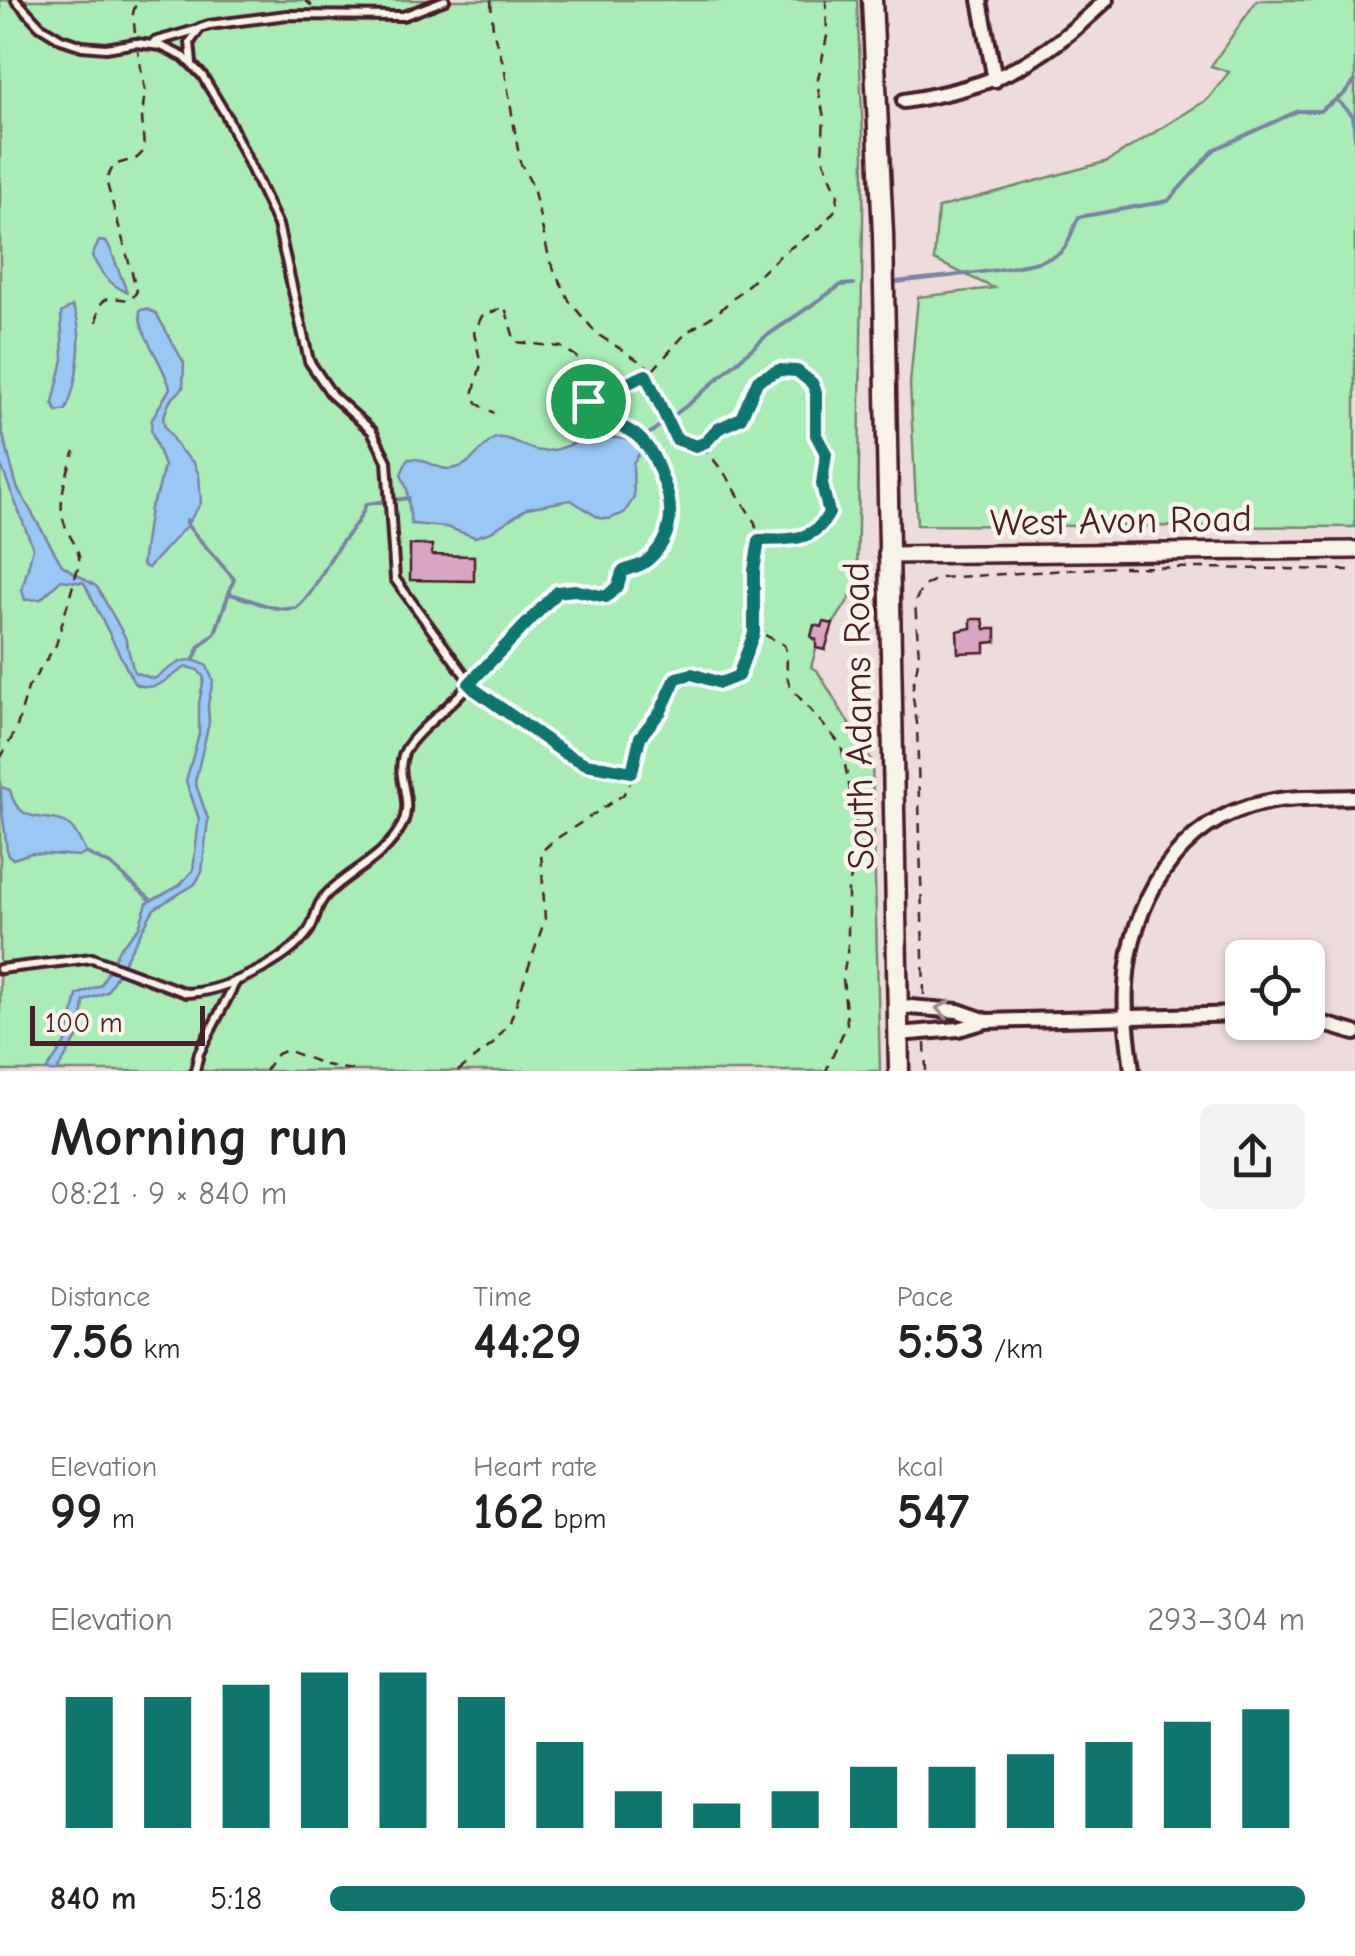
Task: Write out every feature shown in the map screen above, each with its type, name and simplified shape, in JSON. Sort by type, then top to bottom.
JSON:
[{"type":"main road","name":"South Adams Road","points":[[872,0],[882,234],[899,1071]]},
{"type":"street","points":[[980,0],[995,80]]},
{"type":"street","points":[[904,101],[995,80],[1038,59],[1106,0]]},
{"type":"street","name":"West Avon Road","points":[[887,555],[1355,550]]},
{"type":"street","points":[[1132,1071],[1126,1016],[1129,954],[1140,914],[1172,858],[1200,830],[1261,803],[1355,797]]},
{"type":"street","points":[[898,1006],[958,1011],[986,1021]]},
{"type":"street","points":[[898,1034],[959,1029],[986,1021],[1225,1014]]},
{"type":"street","points":[[1325,1025],[1355,1033]]},
{"type":"lane","points":[[16,0],[40,26],[82,46],[106,48],[150,43],[174,50],[192,64],[220,102],[278,225],[309,361],[332,394],[372,431],[388,461],[395,579],[469,684],[566,754],[586,764],[632,772],[640,737],[661,711],[676,678],[686,674],[720,683],[734,680],[742,671],[754,633]]},
{"type":"lane","points":[[150,43],[234,20],[287,15],[402,16],[446,0]]},
{"type":"lane","points":[[192,64],[190,42],[200,28]]},
{"type":"lane","points":[[0,969],[92,958],[186,993],[200,993],[237,980],[280,957],[307,934],[318,903],[370,864],[392,840],[408,802],[401,778],[404,752],[469,684]]},
{"type":"lane","points":[[195,1071],[199,1054],[237,980]]},
{"type":"path","points":[[96,322],[104,300],[114,296],[131,300],[137,291],[106,185],[114,164],[137,158],[145,147],[145,91],[132,14],[138,0]]},
{"type":"path","points":[[491,0],[493,31],[511,99],[520,162],[533,187],[550,262],[570,302],[597,334],[653,370]]},
{"type":"path","points":[[588,401],[653,370],[687,332],[716,314],[784,252],[820,228],[836,210],[838,196],[822,156],[824,117],[818,90],[826,36],[826,0]]},
{"type":"path","points":[[469,684],[557,592],[575,590],[606,597],[618,586],[622,572],[643,563],[663,542],[670,525],[670,501],[651,450],[635,434],[597,417],[588,401],[576,356],[561,346],[514,342],[505,307],[482,316],[474,332],[481,364],[473,395],[478,404],[494,413]]},
{"type":"path","points":[[702,445],[718,429],[741,418],[758,380],[769,373],[797,371],[814,387],[818,403],[816,435],[826,454],[822,484],[829,513],[821,525],[798,540],[759,540]]},
{"type":"path","points":[[646,375],[670,429],[682,443],[702,445],[756,523],[759,540],[754,571],[754,633],[784,645],[786,681],[841,745],[855,809],[843,978],[847,1024],[826,1071]]},
{"type":"path","points":[[0,758],[16,730],[28,688],[56,645],[77,569],[80,553],[65,528],[61,505],[75,451]]},
{"type":"path","points":[[924,1006],[917,723],[912,692],[919,657],[915,602],[922,587],[939,578],[1117,567],[1355,570]]},
{"type":"path","points":[[458,1071],[492,1044],[510,1022],[545,919],[542,852],[623,795],[632,772]]},
{"type":"path","points":[[925,1033],[926,1071]]},
{"type":"path","points":[[266,1071],[277,1054],[286,1050],[357,1071]]},
{"type":"green space","points":[[0,0],[857,0],[864,159],[857,587],[833,624],[814,626],[811,637],[818,643],[811,667],[817,670],[872,762],[880,1071],[0,1071]]},
{"type":"green space","points":[[1257,0],[1355,0],[1355,527],[917,525],[910,384],[918,297],[994,288],[934,260],[938,208],[1108,161],[1208,99],[1229,72],[1211,66]]},
{"type":"water","points":[[99,241],[110,248],[127,292],[111,282],[95,262],[92,256]]},
{"type":"water","points":[[72,306],[79,328],[74,387],[66,410],[57,412],[53,403],[63,359],[61,313]]},
{"type":"water","points":[[140,310],[156,313],[184,363],[183,388],[170,401],[163,418],[180,450],[194,463],[201,503],[187,525],[148,568],[142,565],[150,508],[164,466],[151,430],[152,419],[170,388],[142,327]]},
{"type":"water","points":[[0,412],[17,487],[62,565],[97,587],[125,637],[134,672],[154,679],[179,662],[192,660],[207,666],[213,681],[209,723],[195,782],[208,819],[202,872],[195,884],[154,909],[107,992],[84,1001],[81,1031],[57,1071],[46,1071],[68,1039],[77,995],[101,985],[119,949],[139,927],[147,903],[180,885],[193,870],[199,819],[186,781],[199,734],[204,678],[198,670],[186,667],[156,686],[134,683],[84,583],[61,580],[41,599],[25,600],[22,590],[33,548],[0,463]]},
{"type":"water","points":[[597,436],[634,440],[643,448],[633,463],[634,498],[624,513],[599,518],[571,500],[527,508],[491,532],[475,537],[446,527],[411,524],[401,474],[408,459],[450,469],[467,463],[495,438],[542,451]]},
{"type":"water","points":[[1,787],[10,790],[14,802],[28,815],[69,825],[86,853],[31,853],[13,859],[7,854]]},
{"type":"building","points":[[410,545],[432,545],[432,555],[474,556],[474,581],[410,580]]},
{"type":"building","points":[[971,619],[983,619],[985,629],[996,629],[996,642],[985,643],[985,652],[958,653],[957,631],[971,628]]},
{"type":"building","points":[[824,622],[833,624],[825,650],[816,648],[816,639],[811,637],[814,625],[822,627]]},
{"type":"waterway","points":[[897,282],[1009,268],[1050,258],[1064,248],[1079,217],[1168,201],[1215,149],[1298,111],[1320,111],[1355,81]]},
{"type":"waterway","points":[[1337,100],[1353,116],[1355,138]]},
{"type":"waterway","points":[[638,442],[689,404],[765,337],[841,285],[854,284]]},
{"type":"waterway","points":[[230,594],[270,607],[296,608],[313,589],[366,504],[409,498]]},
{"type":"waterway","points":[[187,520],[187,525],[234,579],[215,633],[200,646],[194,659]]},
{"type":"waterway","points":[[86,853],[111,865],[151,900]]},
{"type":"route","points":[[784,369],[797,371],[814,387],[818,403],[816,435],[826,454],[822,484],[829,505],[826,520],[798,540],[759,540],[754,571],[754,633],[742,671],[734,680],[720,683],[692,674],[676,678],[656,720],[640,737],[632,772],[586,764],[566,754],[469,684],[557,592],[575,590],[606,597],[618,586],[622,572],[643,563],[668,534],[672,515],[669,493],[655,454],[628,429],[597,417],[588,401],[646,375],[676,439],[696,446],[745,414],[762,376],[784,369]]}]
